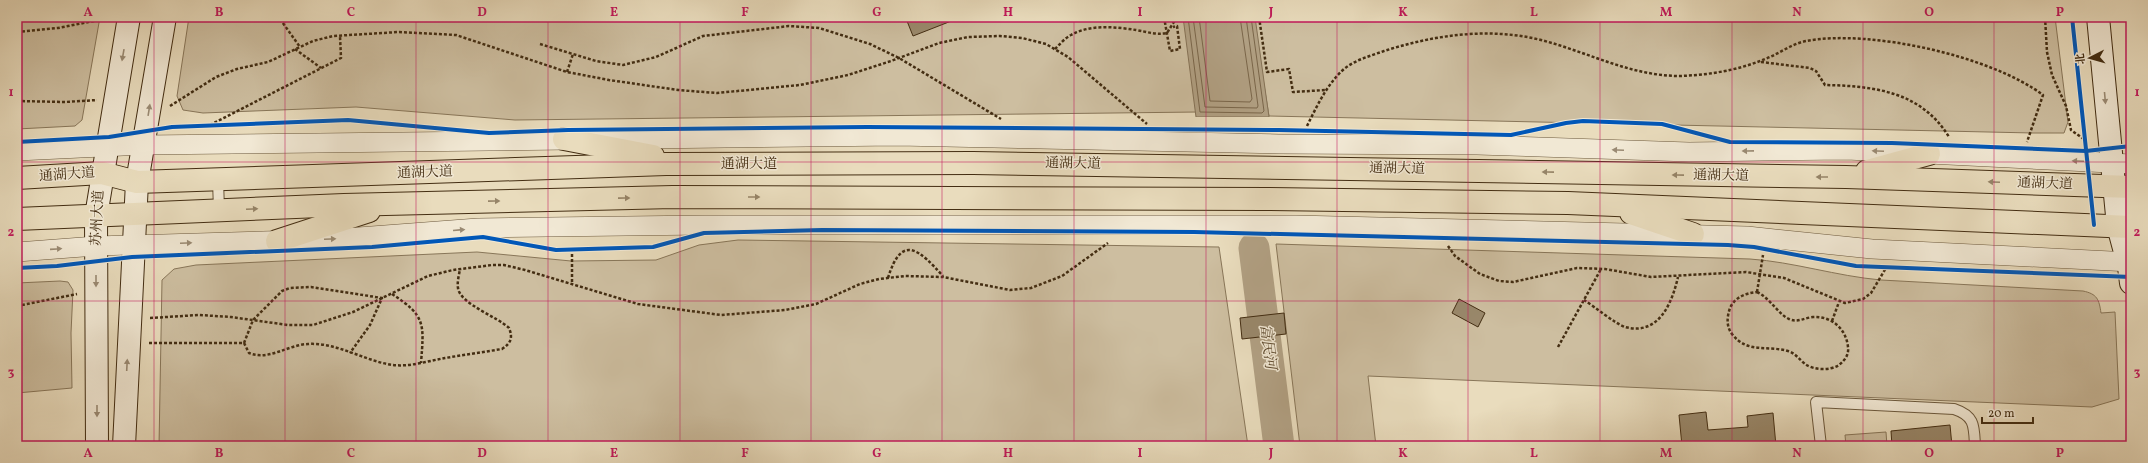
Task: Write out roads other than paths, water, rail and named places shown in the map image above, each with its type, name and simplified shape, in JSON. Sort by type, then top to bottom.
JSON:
[{"type":"main road","points":[[564,139],[696,164]]},
{"type":"main road","points":[[1846,177],[1929,154]]},
{"type":"main road","name":"通湖大道","points":[[17,178],[102,173],[137,182],[696,164],[980,163],[1846,177],[2122,186]]},
{"type":"main road","name":"通湖大道","points":[[17,219],[392,204],[689,197],[1267,199],[1609,205],[2124,226]]},
{"type":"main road","points":[[277,241],[392,204]]},
{"type":"main road","points":[[1609,205],[1693,234]]},
{"type":"street","name":"苏州大道","points":[[97,446],[96,216],[129,17]]},
{"type":"street","points":[[124,446],[132,245],[137,182],[165,17]]},
{"type":"street","points":[[2098,17],[2121,163],[2124,226],[2131,283]]},
{"type":"street","points":[[17,151],[144,145],[898,136],[1279,144],[1477,145],[1688,152],[1847,150],[2121,163]]},
{"type":"street","points":[[17,252],[96,246],[377,237],[478,228],[697,225],[1295,225],[1747,236],[1872,249],[2129,262]]},
{"type":"lane","points":[[218,180],[219,210]]},
{"type":"lane","points":[[1821,446],[1816,402],[1954,409],[1964,412],[1973,423],[1975,446]]},
{"type":"water","points":[[1183,17],[1255,17],[1269,117],[1196,117]]},
{"type":"waterway","name":"富民河","points":[[1254,248],[1279,446]]}]
